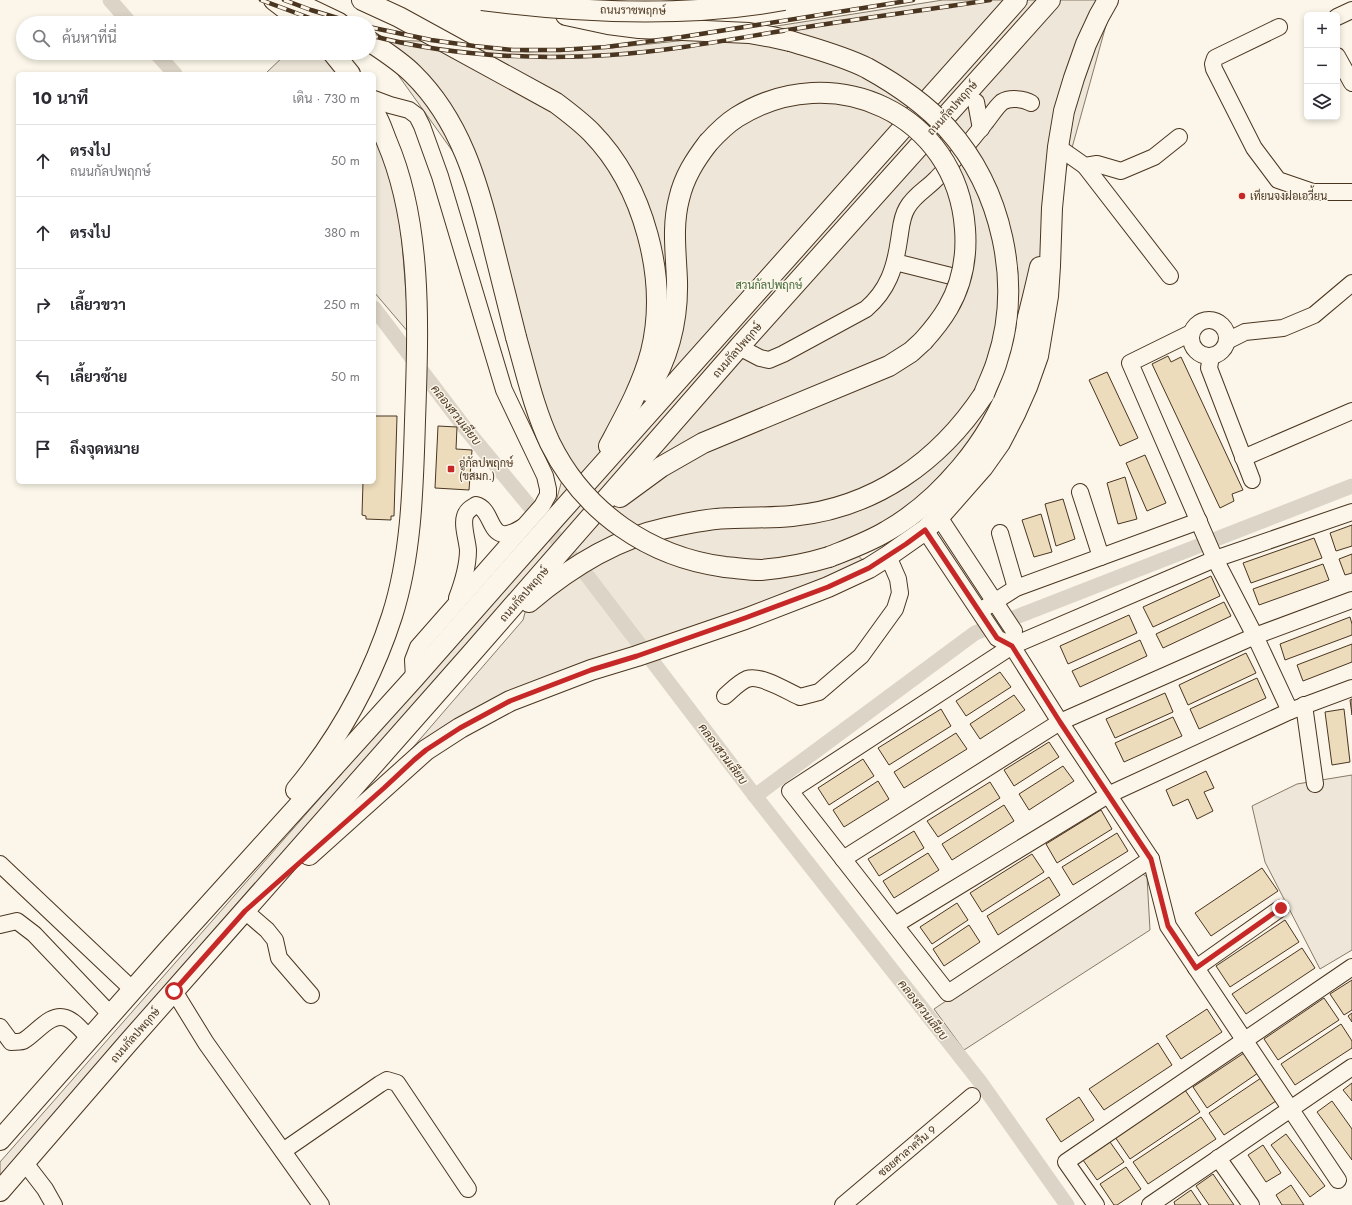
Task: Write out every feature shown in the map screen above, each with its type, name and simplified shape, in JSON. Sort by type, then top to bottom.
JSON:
[{"type":"main road","points":[[274,0],[295,16]]},
{"type":"main road","points":[[291,0],[324,16]]},
{"type":"main road","points":[[362,0],[412,24],[556,103],[575,117],[592,133],[620,170],[631,191],[646,228],[654,266],[656,312],[654,336],[651,353],[641,382],[594,474]]},
{"type":"main road","name":"ถนนราชพฤกษ์","points":[[482,0],[518,5],[604,11],[669,11],[741,6],[784,0]]},
{"type":"main road","points":[[471,654],[538,594],[569,572],[621,543],[664,528],[710,520],[791,517],[821,513],[852,503],[883,489],[911,473],[936,452],[955,433],[984,394],[1001,347],[1008,309],[1009,290],[1004,249],[997,217],[985,185],[974,165],[948,129],[908,93],[882,76],[852,61],[833,54],[772,37],[749,33],[639,28],[608,24],[556,13],[508,0]]},
{"type":"main road","points":[[0,1140],[168,950],[414,678],[532,527],[594,474],[1017,0]]},
{"type":"main road","name":"ถนนกัลปพฤกษ์","points":[[0,1191],[739,347],[1050,0]]},
{"type":"main road","points":[[245,911],[414,760],[460,728],[510,701],[591,670],[637,656],[745,618],[828,587],[869,568],[888,556],[932,523],[964,490],[983,467],[1015,414],[1027,387],[1038,356],[1048,296],[1052,208],[1058,147],[1064,111],[1086,44],[1108,0]]},
{"type":"main road","points":[[376,47],[399,62],[413,74],[436,100],[458,136],[482,201],[516,337],[537,410],[550,443],[570,477],[593,504],[628,532],[650,545],[691,560],[760,570],[805,564],[829,557],[869,541],[887,531],[917,510],[956,473],[984,435],[1005,398],[1016,366],[1036,287],[1052,208]]},
{"type":"main road","points":[[339,60],[348,72]]},
{"type":"main road","points":[[578,532],[661,466],[702,443],[727,432],[889,366],[911,352],[942,318],[949,307],[959,284],[964,260],[965,233],[962,206],[953,179],[937,151],[914,127],[888,109],[861,98],[845,94],[818,92],[788,96],[758,106],[737,117],[726,125],[708,143],[689,170],[678,199],[675,233],[677,296],[676,315],[668,351],[650,387],[594,474]]},
{"type":"main road","points":[[168,950],[228,872],[325,753],[354,707],[368,679],[393,614],[406,553],[413,484],[417,383],[416,272],[408,211],[395,160],[376,117]]},
{"type":"street","points":[[1340,16],[1352,10]]},
{"type":"street","points":[[1279,27],[1215,58],[1213,64],[1214,69],[1254,148],[1278,180],[1313,192],[1352,192]]},
{"type":"street","points":[[1340,65],[1352,83]]},
{"type":"street","points":[[376,100],[409,110],[416,116],[422,126],[440,176],[504,390],[545,476],[548,489],[549,511]]},
{"type":"street","points":[[739,347],[760,358],[769,360],[783,354],[866,309],[882,293],[892,272],[902,218],[907,207],[936,179],[1004,102],[1007,100],[1026,100],[1032,103]]},
{"type":"street","points":[[976,102],[981,129]]},
{"type":"street","points":[[1085,166],[1097,164],[1121,171],[1154,157],[1179,137]]},
{"type":"street","points":[[1058,147],[1085,166],[1170,276]]},
{"type":"street","points":[[895,262],[951,276]]},
{"type":"street","points":[[1227,341],[1245,332],[1283,328],[1314,315],[1352,283]]},
{"type":"street","points":[[1191,333],[1192,345],[1195,350],[1199,354],[1205,356],[1216,355],[1221,352],[1227,341],[1225,329],[1221,324],[1210,320],[1203,321],[1198,324],[1191,333],[1130,363],[1207,541],[1255,636],[1297,708],[1315,784]]},
{"type":"street","points":[[1210,356],[1209,368],[1252,480]]},
{"type":"street","points":[[1243,458],[1352,411]]},
{"type":"street","points":[[1080,492],[1101,556]]},
{"type":"street","points":[[454,607],[464,580],[468,561],[468,548],[464,524],[468,510],[476,506],[480,506],[484,510],[494,529],[499,533],[504,534],[532,527]]},
{"type":"street","points":[[982,616],[999,606],[1016,588],[1101,556],[1207,541],[1352,512]]},
{"type":"street","points":[[932,523],[999,606],[1013,639],[1060,722],[1151,859],[1168,926],[1338,1180]]},
{"type":"street","points":[[932,523],[982,616],[997,638],[1013,639]]},
{"type":"street","points":[[414,678],[413,660],[416,651],[454,607],[532,527]]},
{"type":"street","points":[[1000,532],[1016,588]]},
{"type":"street","points":[[1151,859],[948,993],[790,791],[1013,639],[1207,541]]},
{"type":"street","points":[[725,696],[738,684],[749,678],[763,679],[800,697],[819,692],[861,656],[895,609],[900,593],[898,578],[888,556]]},
{"type":"street","points":[[843,858],[1060,722],[1255,636],[1352,600]]},
{"type":"street","points":[[895,925],[1108,795],[1297,708],[1352,688]]},
{"type":"street","points":[[0,864],[133,990]]},
{"type":"street","points":[[1196,968],[1281,908]]},
{"type":"street","points":[[245,911],[267,930],[275,940],[279,958],[311,995]]},
{"type":"street","points":[[0,924],[17,921],[34,934],[111,1015]]},
{"type":"street","points":[[1096,1205],[1066,1162],[1244,1039],[1352,967]]},
{"type":"street","points":[[174,991],[206,1043],[321,1205]]},
{"type":"street","points":[[0,1027],[11,1042],[22,1042],[58,1016],[72,1021],[90,1039]]},
{"type":"street","points":[[1150,1205],[1352,1067]]},
{"type":"street","points":[[283,1152],[387,1080],[397,1083],[468,1190]]},
{"type":"street","name":"ซอยศาลาครืน 9","points":[[843,1205],[972,1096]]},
{"type":"street","points":[[1218,1158],[1251,1205]]},
{"type":"street","points":[[24,1163],[45,1189],[54,1205]]},
{"type":"green space","name":"สวนกัลปพฤกษ์","points":[[943,0],[1113,0],[999,411],[902,516],[851,548],[869,567],[592,673],[402,760],[523,620],[537,569],[0,1175],[0,1162],[544,545],[565,469],[471,177],[376,46],[376,40],[419,41],[527,52],[612,48],[687,40]]},
{"type":"green space","points":[[280,60],[327,60],[337,72],[267,72]]},
{"type":"green space","points":[[376,133],[394,173],[402,242],[409,333],[376,294]]},
{"type":"green space","points":[[1352,775],[1352,950],[1320,969],[1265,862],[1252,806],[1297,784]]},
{"type":"green space","points":[[1140,872],[1147,877],[1150,930],[964,1050],[934,1009]]},
{"type":"building","points":[[1168,356],[1171,362],[1181,357],[1243,490],[1232,494],[1234,501],[1220,508],[1152,364]]},
{"type":"building","points":[[1107,372],[1138,438],[1120,446],[1089,380]]},
{"type":"building","points":[[376,416],[397,416],[394,516],[391,516],[391,520],[366,519],[366,516],[362,515],[363,484],[376,484]]},
{"type":"building","points":[[438,426],[457,427],[456,449],[472,450],[469,490],[435,488]]},
{"type":"building","points":[[1145,455],[1166,503],[1147,511],[1126,463]]},
{"type":"building","points":[[1125,477],[1137,519],[1118,524],[1107,483]]},
{"type":"building","points":[[1063,499],[1075,539],[1056,546],[1045,504]]},
{"type":"building","points":[[1041,514],[1052,552],[1034,557],[1022,520]]},
{"type":"building","points":[[1352,525],[1352,546],[1336,551],[1330,533]]},
{"type":"building","points":[[1314,538],[1322,558],[1251,583],[1243,563]]},
{"type":"building","points":[[1352,554],[1352,573],[1345,575],[1339,559]]},
{"type":"building","points":[[1323,564],[1329,580],[1259,605],[1253,589]]},
{"type":"building","points":[[1211,576],[1220,596],[1153,627],[1143,607]]},
{"type":"building","points":[[1224,602],[1231,616],[1163,648],[1156,634]]},
{"type":"building","points":[[1129,615],[1137,633],[1068,664],[1060,646]]},
{"type":"building","points":[[1350,617],[1352,624],[1352,635],[1285,660],[1280,644]]},
{"type":"building","points":[[1140,640],[1147,656],[1080,687],[1072,671]]},
{"type":"building","points":[[1352,644],[1352,662],[1303,681],[1297,665]]},
{"type":"building","points":[[1246,653],[1256,673],[1188,705],[1179,685]]},
{"type":"building","points":[[1000,672],[1011,687],[966,716],[956,701]]},
{"type":"building","points":[[1257,678],[1266,698],[1199,729],[1190,709]]},
{"type":"building","points":[[1165,693],[1173,712],[1115,738],[1106,719]]},
{"type":"building","points":[[1014,695],[1025,710],[980,739],[970,724]]},
{"type":"building","points":[[1352,699],[1352,715],[1350,700]]},
{"type":"building","points":[[941,709],[951,726],[889,765],[878,748]]},
{"type":"building","points":[[1344,709],[1350,762],[1332,765],[1325,712]]},
{"type":"building","points":[[1173,717],[1182,736],[1124,762],[1115,743]]},
{"type":"building","points":[[956,733],[967,749],[904,788],[894,772]]},
{"type":"building","points":[[1049,742],[1059,757],[1014,786],[1004,770]]},
{"type":"building","points":[[863,759],[874,776],[829,805],[818,788]]},
{"type":"building","points":[[1063,766],[1074,781],[1029,810],[1019,794]]},
{"type":"building","points":[[1206,771],[1214,788],[1204,792],[1213,811],[1197,819],[1188,799],[1173,806],[1166,790]]},
{"type":"building","points":[[878,781],[889,799],[844,827],[833,810]]},
{"type":"building","points":[[990,782],[1000,798],[938,837],[927,821]]},
{"type":"building","points":[[1004,805],[1014,821],[952,860],[942,844]]},
{"type":"building","points":[[1101,810],[1112,829],[1057,863],[1046,844]]},
{"type":"building","points":[[914,831],[924,848],[879,876],[868,859]]},
{"type":"building","points":[[1117,833],[1128,851],[1073,885],[1062,867]]},
{"type":"building","points":[[928,853],[939,870],[894,898],[883,881]]},
{"type":"building","points":[[1032,854],[1044,872],[982,912],[970,893]]},
{"type":"building","points":[[1262,868],[1278,891],[1211,936],[1195,913]]},
{"type":"building","points":[[1049,877],[1060,895],[998,935],[987,916]]},
{"type":"building","points":[[957,903],[968,920],[932,944],[920,927]]},
{"type":"building","points":[[1285,920],[1299,942],[1230,987],[1216,966]]},
{"type":"building","points":[[969,925],[980,942],[944,966],[933,949]]},
{"type":"building","points":[[1302,948],[1315,968],[1246,1014],[1232,994]]},
{"type":"building","points":[[1352,980],[1352,1010],[1344,1015],[1330,994]]},
{"type":"building","points":[[1324,998],[1339,1020],[1278,1060],[1264,1039]]},
{"type":"building","points":[[1207,1009],[1222,1032],[1181,1059],[1166,1036]]},
{"type":"building","points":[[1352,1013],[1352,1022],[1348,1016]]},
{"type":"building","points":[[1341,1024],[1352,1041],[1352,1048],[1295,1085],[1281,1064]]},
{"type":"building","points":[[1158,1043],[1172,1065],[1104,1110],[1089,1089]]},
{"type":"building","points":[[1244,1053],[1258,1073],[1207,1108],[1193,1087]]},
{"type":"building","points":[[1261,1078],[1276,1101],[1224,1135],[1209,1113]]},
{"type":"building","points":[[1352,1083],[1352,1101],[1343,1090]]},
{"type":"building","points":[[1185,1090],[1200,1112],[1130,1159],[1115,1137]]},
{"type":"building","points":[[1079,1097],[1094,1120],[1061,1142],[1046,1119]]},
{"type":"building","points":[[1332,1101],[1352,1129],[1352,1160],[1317,1112]]},
{"type":"building","points":[[1201,1117],[1216,1139],[1148,1184],[1133,1162]]},
{"type":"building","points":[[1286,1134],[1325,1186],[1310,1197],[1271,1145]]},
{"type":"building","points":[[1110,1142],[1124,1162],[1097,1180],[1083,1160]]},
{"type":"building","points":[[1263,1145],[1281,1173],[1266,1182],[1248,1155]]},
{"type":"building","points":[[1126,1167],[1141,1189],[1117,1205],[1114,1205],[1100,1184]]},
{"type":"building","points":[[1213,1174],[1234,1205],[1209,1205],[1196,1186]]},
{"type":"building","points":[[1291,1185],[1304,1205],[1282,1205],[1276,1195]]},
{"type":"building","points":[[1191,1190],[1201,1205],[1175,1205],[1174,1202]]},
{"type":"waterway","name":"คลองสวนเลียบ","points":[[110,0],[124,16]]},
{"type":"waterway","name":"คลองสวนเลียบ","points":[[162,60],[173,72]]},
{"type":"waterway","name":"คลองสวนเลียบ","points":[[376,311],[465,428],[589,578],[755,796],[981,1083],[1067,1205]]},
{"type":"waterway","points":[[755,796],[975,633],[1352,486]]},
{"type":"railway","points":[[261,0],[304,16]]},
{"type":"railway","points":[[284,0],[331,16]]},
{"type":"railway","points":[[376,28],[431,40],[474,46],[513,50],[560,50],[606,47],[682,37],[913,0]]},
{"type":"railway","points":[[376,37],[429,48],[489,55],[549,57],[610,55],[681,47],[824,24],[990,0]]},
{"type":"place","name":"เทียนจงฝอเอวี้ยน","points":[[1242,196]]},
{"type":"place","name":"อู่กัลปพฤกษ์ (ขสมก.)","points":[[451,469]]},
{"type":"route","points":[[174,991],[245,911],[414,760],[426,750],[460,728],[510,701],[591,670],[637,656],[828,587],[869,568],[925,530],[997,638],[1012,646],[1060,722],[1151,859],[1168,926],[1196,968],[1281,908]]}]
